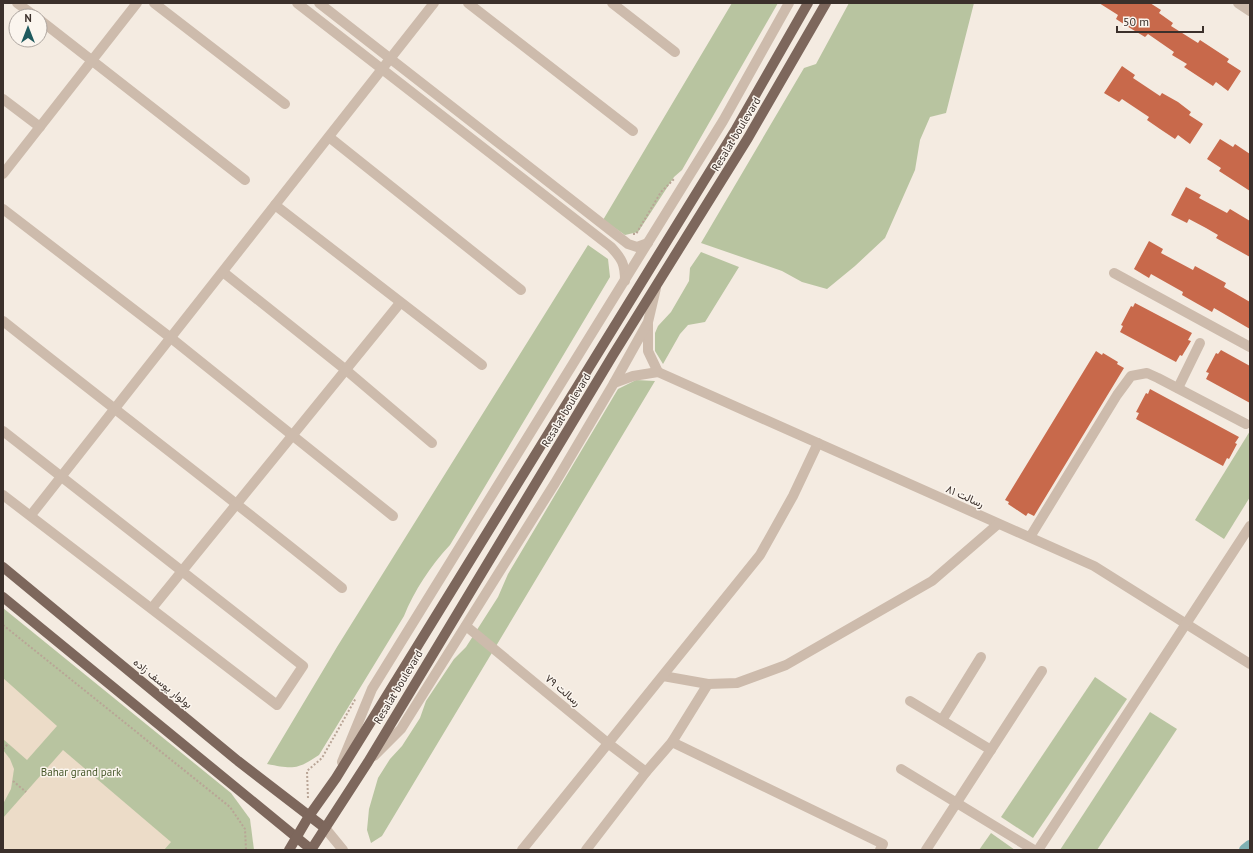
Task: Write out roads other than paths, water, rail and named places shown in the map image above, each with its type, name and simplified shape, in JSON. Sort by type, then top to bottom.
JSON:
[{"type":"main road","name":"Resalat boulevard","points":[[808,3],[732,136],[336,778],[309,816],[296,838],[312,850],[368,762],[748,138],[826,3]]},
{"type":"main road","name":"بولوار یوسف زاده","points":[[3,567],[238,761],[325,828]]},
{"type":"main road","points":[[3,597],[296,838],[289,850]]},
{"type":"street","points":[[3,174],[137,3]]},
{"type":"street","points":[[154,3],[285,104]]},
{"type":"street","points":[[297,3],[381,70],[611,247],[625,267],[625,281]]},
{"type":"street","points":[[319,3],[628,244],[637,247],[648,243]]},
{"type":"street","points":[[31,515],[434,3]]},
{"type":"street","points":[[468,3],[633,131]]},
{"type":"street","points":[[612,3],[675,52]]},
{"type":"street","points":[[336,778],[372,689],[723,121],[790,3]]},
{"type":"street","points":[[1238,3],[1250,11]]},
{"type":"street","points":[[48,26],[245,180]]},
{"type":"street","points":[[3,99],[40,127]]},
{"type":"street","points":[[329,137],[521,290]]},
{"type":"street","points":[[275,205],[482,365]]},
{"type":"street","points":[[3,209],[170,338],[393,516]]},
{"type":"street","points":[[222,272],[346,370],[432,443]]},
{"type":"street","points":[[1114,273],[1250,347]]},
{"type":"street","points":[[614,383],[634,376],[658,372],[648,351],[648,322],[657,286]]},
{"type":"street","points":[[152,608],[400,303]]},
{"type":"street","points":[[3,321],[114,409],[238,504],[342,588]]},
{"type":"street","points":[[368,762],[401,729],[554,483],[614,383],[648,322]]},
{"type":"street","points":[[1178,388],[1200,343]]},
{"type":"street","name":"رسالت ۸۱","points":[[658,372],[1094,566],[1250,664]]},
{"type":"street","points":[[1030,537],[1117,395],[1131,376],[1147,373],[1246,424]]},
{"type":"street","points":[[3,431],[60,478],[303,666],[276,705],[152,608],[3,495]]},
{"type":"street","points":[[522,850],[760,555],[793,496],[818,443]]},
{"type":"street","points":[[663,676],[708,684],[737,683],[786,665],[932,581],[998,524]]},
{"type":"street","points":[[1038,850],[1250,526]]},
{"type":"street","name":"رسالت ۷۹","points":[[466,626],[609,744],[646,772]]},
{"type":"street","points":[[942,720],[981,657]]},
{"type":"street","points":[[926,850],[1042,671]]},
{"type":"street","points":[[586,850],[646,772],[672,742],[708,684]]},
{"type":"street","points":[[910,700],[991,750]]},
{"type":"street","points":[[672,742],[881,847]]},
{"type":"street","points":[[901,769],[1034,850]]},
{"type":"street","points":[[325,828],[344,850]]},
{"type":"waterway","points":[[1245,850],[1250,846]]},
{"type":"park label","name":"Bahar grand park","points":[[81,772]]}]
